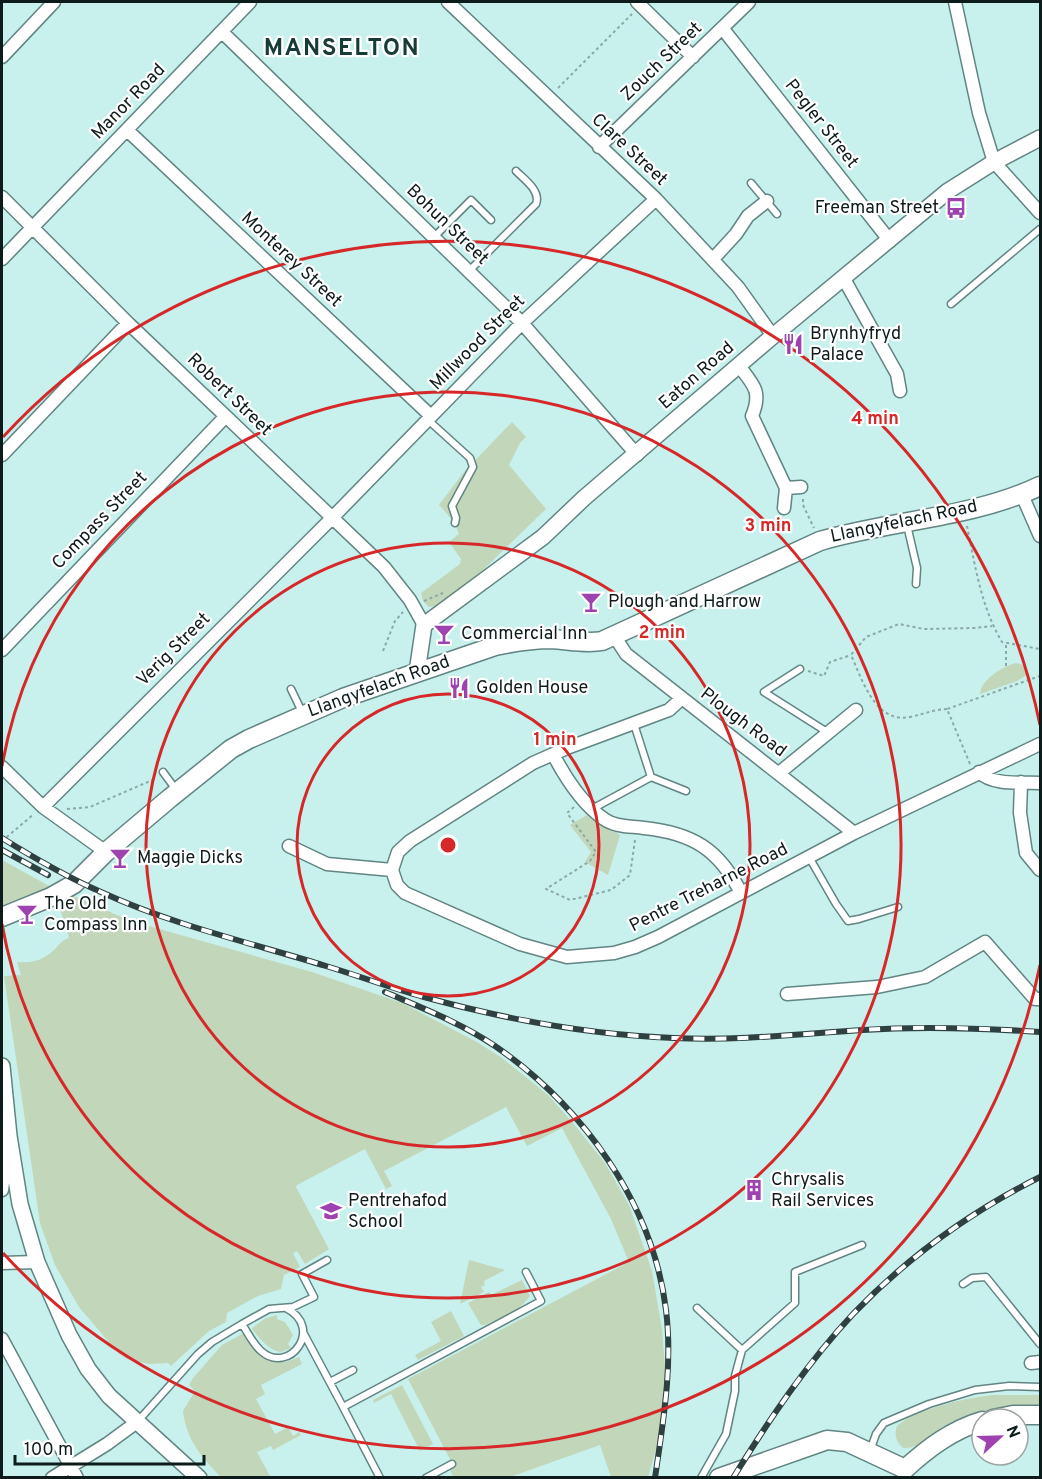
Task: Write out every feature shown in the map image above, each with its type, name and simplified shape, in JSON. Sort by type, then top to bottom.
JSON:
[{"type":"main road","name":"Llangyfelach Road","points":[[2,917],[51,897],[74,884],[106,852],[231,748],[304,714],[343,698],[495,646],[517,641],[553,639],[590,643],[615,637],[820,540],[853,531],[963,511],[1022,495],[1041,486]]},
{"type":"main road","points":[[719,1478],[827,1440],[847,1442],[870,1452],[901,1473],[927,1449],[953,1433],[970,1426]]},
{"type":"street","points":[[2,57],[54,2]]},
{"type":"street","name":"Manor Road","points":[[2,259],[250,2]]},
{"type":"street","name":"Clare Street","points":[[448,2],[656,199],[738,286],[773,336]]},
{"type":"street","name":"Zouch Street","points":[[599,147],[749,2]]},
{"type":"street","points":[[955,2],[979,113],[994,162],[1041,213]]},
{"type":"street","points":[[638,3],[693,57]]},
{"type":"street","name":"Pegler Street","points":[[723,29],[890,241]]},
{"type":"street","name":"Bohun Street","points":[[222,32],[522,323],[637,454]]},
{"type":"street","name":"Monterey Street","points":[[127,130],[430,418]]},
{"type":"street","name":"Eaton Road","points":[[424,624],[543,537],[584,498],[773,336],[890,241],[948,190],[994,162],[1041,138]]},
{"type":"street","name":"Robert Street","points":[[2,197],[225,417],[384,567],[414,606],[424,624]]},
{"type":"street","name":"Millwood Street","points":[[332,518],[522,323],[656,199]]},
{"type":"street","points":[[713,259],[736,234],[748,216],[767,201]]},
{"type":"street","points":[[844,279],[897,374],[900,392]]},
{"type":"street","points":[[2,455],[128,323]]},
{"type":"street","points":[[739,366],[754,386],[757,394],[757,405],[752,416],[786,488],[784,508]]},
{"type":"street","name":"Compass Street","points":[[2,650],[225,417]]},
{"type":"street","points":[[786,488],[801,488]]},
{"type":"street","points":[[1022,495],[1041,536]]},
{"type":"street","name":"Verig Street","points":[[43,807],[332,518]]},
{"type":"street","points":[[417,672],[424,624]]},
{"type":"street","name":"Plough Road","points":[[615,637],[626,654],[854,834]]},
{"type":"street","points":[[289,846],[325,869],[392,870],[398,852],[410,841],[533,763],[669,710],[681,699]]},
{"type":"street","points":[[779,774],[856,710]]},
{"type":"street","name":"Pentre Treharne Road","points":[[392,870],[397,885],[405,893],[520,944],[567,957],[614,953],[635,947],[809,856],[1041,744]]},
{"type":"street","points":[[553,754],[584,800],[604,819],[614,824],[669,831],[700,843],[722,862],[731,873],[741,893]]},
{"type":"street","points":[[2,767],[43,807],[106,852]]},
{"type":"street","points":[[977,773],[988,779],[1041,783]]},
{"type":"street","points":[[1021,782],[1020,813],[1026,853],[1041,870]]},
{"type":"street","points":[[787,994],[876,987],[925,977],[985,942],[1038,999]]},
{"type":"street","points":[[2,1066],[9,1136],[20,1204],[37,1262],[69,1335],[88,1369],[109,1396],[199,1478]]},
{"type":"street","points":[[2,1190],[9,1136]]},
{"type":"street","points":[[2,1263],[37,1262]]},
{"type":"street","points":[[2,1339],[74,1472]]},
{"type":"street","points":[[52,1478],[74,1472],[137,1422]]},
{"type":"lane","points":[[469,271],[538,200],[537,194],[516,171]]},
{"type":"lane","points":[[751,183],[777,214]]},
{"type":"lane","points":[[434,237],[471,200],[491,220]]},
{"type":"lane","points":[[951,304],[1041,229]]},
{"type":"lane","points":[[430,418],[470,458],[473,467],[452,506],[456,518],[455,523]]},
{"type":"lane","points":[[906,522],[918,568],[916,584]]},
{"type":"lane","points":[[800,669],[764,692],[827,732]]},
{"type":"lane","points":[[291,689],[304,714]]},
{"type":"lane","points":[[634,724],[651,777]]},
{"type":"lane","points":[[161,775],[177,792]]},
{"type":"lane","points":[[651,777],[686,791]]},
{"type":"lane","points":[[592,809],[651,777]]},
{"type":"lane","points":[[809,856],[848,921],[898,907]]},
{"type":"lane","points":[[701,1478],[726,1434],[735,1390],[735,1376],[742,1350],[795,1303],[795,1272],[861,1245]]},
{"type":"lane","points":[[137,1422],[198,1354],[212,1342],[269,1309],[286,1308],[314,1297],[302,1274],[327,1260]]},
{"type":"lane","points":[[343,1407],[541,1301],[526,1272]]},
{"type":"lane","points":[[963,1284],[972,1278],[986,1277],[1041,1344]]},
{"type":"lane","points":[[286,1308],[299,1318],[304,1334],[380,1478]]},
{"type":"lane","points":[[697,1308],[742,1350]]},
{"type":"lane","points":[[242,1324],[261,1351],[275,1358],[291,1354],[302,1342],[304,1334]]},
{"type":"lane","points":[[330,1382],[353,1370]]},
{"type":"lane","points":[[870,1452],[876,1434],[884,1423],[919,1408],[975,1390],[1009,1386],[1041,1387]]},
{"type":"lane","points":[[426,1478],[452,1464]]},
{"type":"path","points":[[548,98],[638,3]]},
{"type":"path","points":[[801,488],[803,487],[804,505],[820,540]]},
{"type":"path","points":[[963,511],[982,594],[992,626],[1002,642],[1041,650]]},
{"type":"path","points":[[383,651],[399,614],[414,606]]},
{"type":"path","points":[[800,669],[824,675],[830,662],[851,655],[866,638],[899,624],[924,629],[992,626]]},
{"type":"path","points":[[1006,643],[1006,666]]},
{"type":"path","points":[[851,655],[873,701],[886,714],[908,718],[930,710],[947,709],[1041,676]]},
{"type":"path","points":[[947,709],[977,773]]},
{"type":"path","points":[[2,841],[43,807],[67,809],[90,807],[161,775]]},
{"type":"path","points":[[584,800],[567,813],[596,852],[590,861],[546,889],[570,900],[611,890],[630,875],[637,827]]},
{"type":"green space","points":[[512,422],[526,437],[520,443],[509,465],[546,509],[483,570],[437,606],[429,607],[423,601],[421,593],[460,564],[461,559],[449,542],[459,534],[458,530],[439,505],[464,472]]},
{"type":"green space","points":[[1016,663],[1023,665],[1028,674],[1017,681],[980,694],[981,688],[989,678],[1005,667]]},
{"type":"green space","points":[[587,815],[620,835],[608,875],[585,862],[591,852],[570,825]]},
{"type":"green space","points":[[2,860],[60,892],[2,917]]},
{"type":"green space","name":"Pentrehafod School","points":[[71,895],[131,921],[312,972],[402,1003],[477,1042],[502,1058],[548,1095],[605,1163],[629,1205],[652,1271],[662,1329],[665,1367],[664,1403],[659,1439],[648,1477],[611,1477],[600,1445],[510,1477],[453,1477],[450,1469],[454,1467],[408,1379],[629,1262],[611,1219],[562,1128],[527,1146],[506,1107],[384,1171],[392,1186],[386,1189],[365,1149],[297,1185],[329,1249],[305,1264],[297,1251],[293,1253],[300,1267],[284,1275],[281,1289],[258,1296],[227,1313],[226,1322],[209,1331],[171,1366],[168,1363],[149,1364],[127,1359],[119,1354],[79,1307],[55,1265],[40,1223],[4,976],[21,975],[17,962],[32,962],[41,959],[50,954],[62,941],[69,938],[57,899]]},
{"type":"green space","points":[[469,1260],[505,1270],[484,1281],[485,1285],[481,1287],[484,1292],[460,1304]]},
{"type":"green space","points":[[522,1280],[530,1296],[526,1301],[510,1314],[481,1325],[468,1303],[489,1292],[491,1295]]},
{"type":"green space","points":[[451,1311],[464,1336],[418,1360],[415,1355],[441,1341],[431,1322]]},
{"type":"green space","points":[[277,1315],[277,1319],[285,1322],[293,1335],[288,1344],[291,1348],[281,1352],[268,1347],[252,1328],[266,1318]]},
{"type":"green space","points":[[244,1333],[261,1354],[273,1361],[289,1361],[299,1357],[302,1364],[261,1385],[265,1394],[256,1399],[275,1434],[288,1427],[293,1436],[299,1432],[301,1435],[273,1450],[271,1446],[257,1452],[270,1476],[221,1477],[207,1463],[191,1439],[183,1411],[195,1391],[189,1385],[193,1378],[222,1345]]},
{"type":"green space","points":[[402,1385],[433,1444],[420,1451],[391,1394],[374,1403],[373,1400]]},
{"type":"green space","points":[[994,1395],[1040,1395],[1040,1406],[970,1407],[970,1417],[954,1423],[924,1442],[903,1448],[897,1441],[897,1426],[906,1420],[929,1409],[971,1398]]},
{"type":"railway","points":[[2,838],[76,880],[156,914],[412,993],[517,1019],[580,1030],[698,1039],[907,1028],[1040,1032]]},
{"type":"railway","points":[[2,850],[48,875]]},
{"type":"railway","points":[[385,992],[469,1030],[527,1070],[584,1128],[608,1160],[629,1195],[646,1232],[658,1270],[668,1331],[668,1373],[655,1478]]},
{"type":"railway","points":[[733,1478],[805,1372],[837,1332],[874,1293],[918,1255],[965,1220],[1040,1177]]},
{"type":"place","name":"Freeman Street","points":[[956,208]]},
{"type":"place","name":"Brynhyfryd Palace","points":[[793,344]]},
{"type":"place","name":"Plough and Harrow","points":[[591,602]]},
{"type":"place","name":"Commercial Inn","points":[[444,634]]},
{"type":"place","name":"Golden House","points":[[459,688]]},
{"type":"place","name":"Maggie Dicks","points":[[120,858]]},
{"type":"place","name":"The Old Compass Inn","points":[[27,914]]},
{"type":"place","name":"Chrysalis Rail Services","points":[[754,1190]]},
{"type":"place","name":"Pentrehafod School","points":[[331,1211]]},
{"type":"district","name":"MANSELTON","points":[[342,49]]}]
